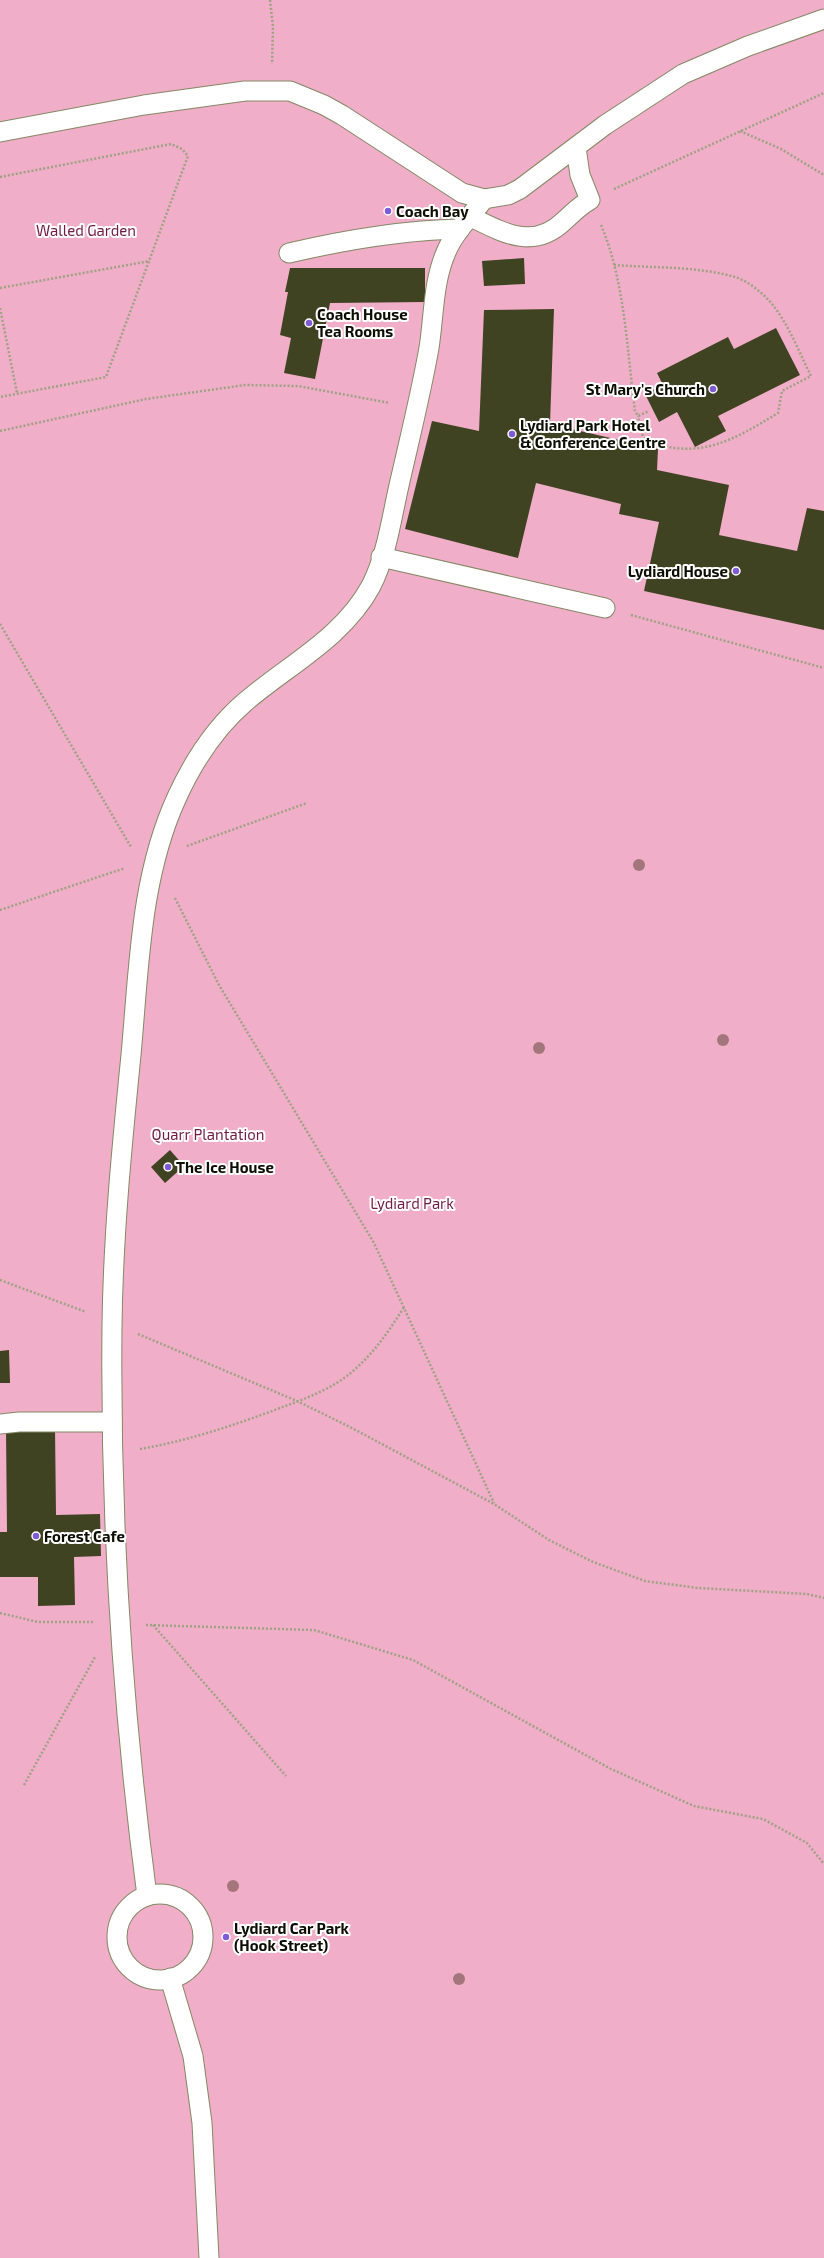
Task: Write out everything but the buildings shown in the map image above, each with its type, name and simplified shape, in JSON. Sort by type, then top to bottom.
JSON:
[{"type":"lane","points":[[0,132],[144,105],[245,91],[272,90],[290,92],[324,105],[462,194],[484,199],[503,196],[520,189],[605,125],[683,74],[748,46],[824,19]]},
{"type":"lane","points":[[289,253],[317,246],[466,223],[518,237],[531,237],[558,226],[571,213],[590,200],[580,176],[576,148]]},
{"type":"lane","points":[[147,1896],[127,1723],[119,1622],[112,1422],[112,1322],[118,1206],[129,1073],[145,915],[156,858],[177,796],[200,756],[219,729],[244,703],[310,655],[352,612],[370,586],[381,557],[416,408],[428,351],[439,271],[452,239],[484,199]]},
{"type":"lane","points":[[381,557],[605,608]]},
{"type":"lane","points":[[0,1424],[25,1422],[112,1422]]},
{"type":"lane","points":[[168,1894],[179,1898],[190,1905],[197,1914],[202,1925],[203,1942],[196,1961],[188,1970],[170,1978],[153,1979],[141,1976],[131,1969],[123,1959],[118,1948],[117,1936],[125,1912],[133,1903],[147,1896],[168,1894]]},
{"type":"lane","points":[[170,1978],[192,2056],[201,2116],[210,2258]]},
{"type":"path","points":[[270,0],[273,27],[272,90]]},
{"type":"path","points":[[590,200],[824,93]]},
{"type":"path","points":[[739,131],[781,149],[824,175]]},
{"type":"path","points":[[0,177],[171,144],[182,149],[188,156],[186,166],[106,377],[0,397]]},
{"type":"path","points":[[610,247],[614,265],[635,411],[638,416],[641,432],[645,440],[662,447],[686,450],[703,449],[728,441],[778,413],[782,391],[811,376],[782,319],[771,303],[750,285],[736,277],[697,271],[614,265]]},
{"type":"path","points":[[0,288],[150,261]]},
{"type":"path","points":[[0,308],[17,393]]},
{"type":"path","points":[[0,430],[146,399],[245,385],[298,386],[416,408]]},
{"type":"path","points":[[638,416],[649,411]]},
{"type":"path","points":[[605,608],[824,668]]},
{"type":"path","points":[[0,624],[132,849]]},
{"type":"path","points":[[156,858],[219,985],[374,1243],[494,1504]]},
{"type":"path","points":[[0,1280],[112,1322],[297,1401],[414,1460],[494,1504],[562,1546],[593,1562],[645,1581],[698,1588],[807,1594],[824,1598]]},
{"type":"path","points":[[114,1454],[143,1449],[207,1432],[297,1401],[329,1387],[352,1372],[384,1339],[404,1307]]},
{"type":"path","points":[[0,1613],[38,1622],[119,1622],[153,1625],[314,1630],[413,1660],[618,1772],[694,1806],[763,1819],[807,1843],[824,1864]]},
{"type":"path","points":[[24,1785],[91,1662],[119,1622]]},
{"type":"path","points":[[153,1625],[286,1776]]},
{"type":"green space","name":"Lydiard Park","points":[[0,0],[824,0],[824,2258],[0,2258]]},
{"type":"place","name":"Coach Bay","points":[[388,211]]},
{"type":"place","name":"Coach House Tea Rooms","points":[[309,323]]},
{"type":"place","name":"St Mary's Church","points":[[713,389]]},
{"type":"place","name":"Lydiard Park Hotel & Conference Centre","points":[[512,434]]},
{"type":"place","name":"Lydiard House","points":[[736,571]]},
{"type":"place","name":"The Ice House","points":[[168,1167]]},
{"type":"place","name":"Forest Cafe","points":[[36,1536]]},
{"type":"place","name":"Lydiard Car Park (Hook Street)","points":[[226,1937]]},
{"type":"park label","name":"Walled Garden","points":[[86,230]]},
{"type":"park label","name":"Quarr Plantation","points":[[208,1134]]}]
